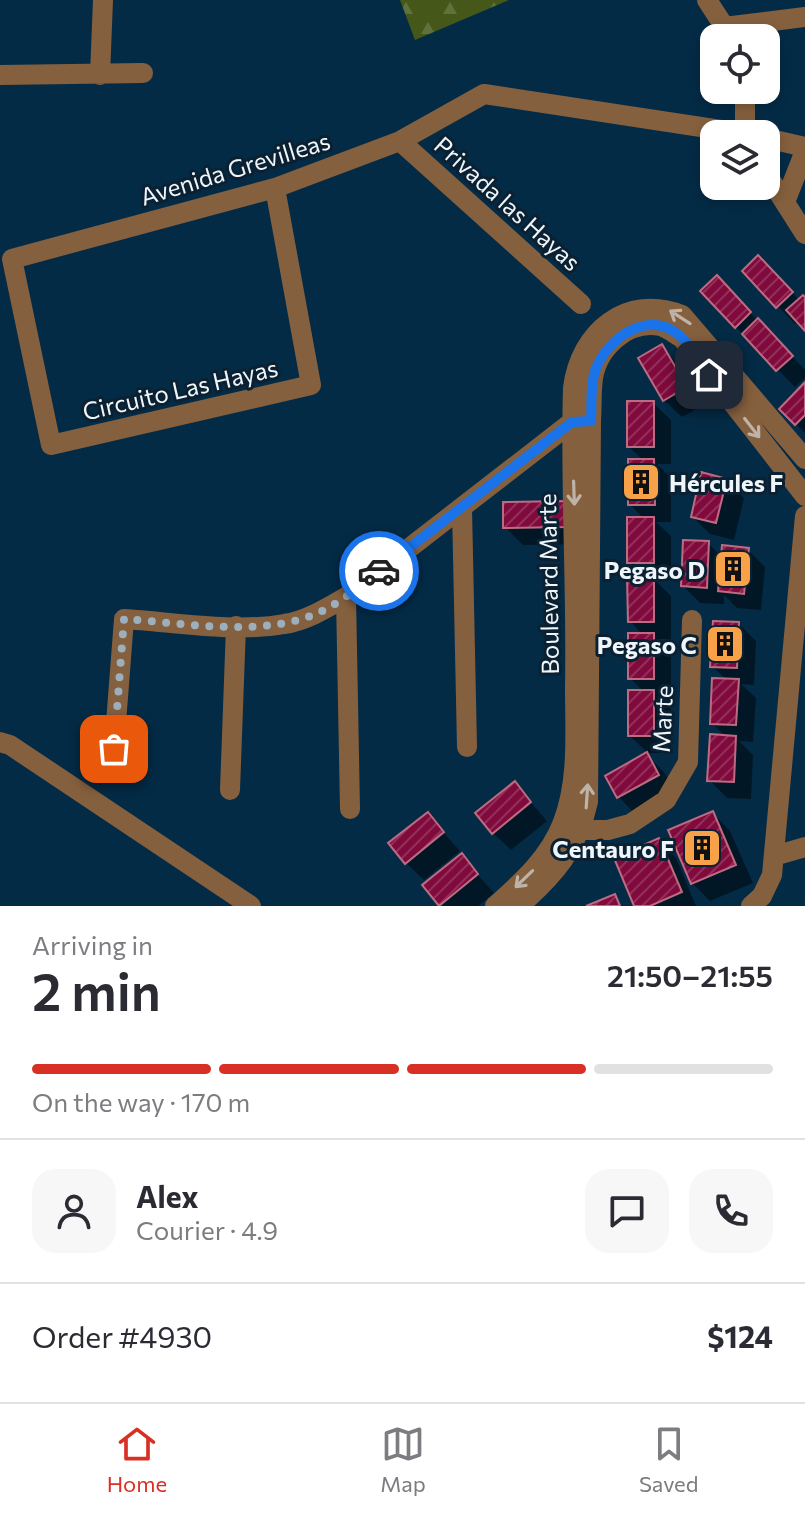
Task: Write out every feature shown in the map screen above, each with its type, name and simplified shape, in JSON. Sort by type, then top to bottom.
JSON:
[{"type":"street","points":[[100,75],[103,0]]},
{"type":"street","points":[[707,0],[723,24]]},
{"type":"street","points":[[769,24],[805,17]]},
{"type":"street","points":[[0,75],[143,73]]},
{"type":"street","name":"Avenida Grevilleas","points":[[6,256],[275,188],[400,141],[484,94],[700,127]]},
{"type":"street","name":"Privada las Hayas","points":[[400,141],[581,304]]},
{"type":"street","points":[[780,142],[805,149],[785,202]]},
{"type":"street","name":"Circuito Las Hayas","points":[[6,256],[51,445],[311,385],[275,188]]},
{"type":"street","points":[[780,194],[805,234]]},
{"type":"street","name":"Boulevard Marte","points":[[519,906],[545,884],[572,827],[570,799],[574,761],[581,422],[575,370],[585,346],[615,318],[638,309],[664,308],[682,315],[805,459]]},
{"type":"street","name":"Boulevard Marte","points":[[581,422],[593,375],[602,354],[616,337],[640,325],[663,326],[682,338],[805,496]]},
{"type":"street","points":[[114,749],[124,619],[236,626],[285,624],[322,611],[346,597],[581,422]]},
{"type":"street","points":[[462,508],[467,747]]},
{"type":"street","points":[[751,906],[762,896],[772,875],[805,516]]},
{"type":"street","points":[[346,597],[350,809]]},
{"type":"street","name":"Marte","points":[[572,827],[608,830],[630,824],[666,800],[688,762],[692,620]]},
{"type":"street","points":[[230,790],[236,626]]},
{"type":"street","points":[[0,742],[10,745],[251,906]]},
{"type":"street","name":"Boulevard Marte","points":[[495,906],[532,873],[572,827]]},
{"type":"street","points":[[774,856],[805,847]]},
{"type":"green space","points":[[400,0],[509,0],[415,40]]},
{"type":"building","points":[[758,255],[793,292],[776,308],[742,271]]},
{"type":"building","points":[[717,275],[751,312],[735,328],[700,291]]},
{"type":"building","points":[[803,295],[805,297],[805,331],[786,310]]},
{"type":"building","points":[[758,318],[793,356],[776,371],[742,334]]},
{"type":"building","points":[[662,344],[687,387],[663,401],[638,358]]},
{"type":"building","points":[[805,382],[805,415],[795,425],[779,409]]},
{"type":"building","points":[[627,401],[654,401],[654,447],[627,447]]},
{"type":"building","name":"Hércules F","points":[[628,459],[654,459],[655,505],[628,505]]},
{"type":"building","points":[[701,472],[727,479],[716,523],[691,517]]},
{"type":"building","points":[[566,501],[566,527],[503,528],[503,502]]},
{"type":"building","points":[[627,517],[654,517],[654,563],[627,563]]},
{"type":"building","points":[[683,540],[709,541],[707,588],[681,586]]},
{"type":"building","name":"Pegaso D","points":[[722,545],[749,548],[744,594],[718,591]]},
{"type":"building","points":[[627,576],[654,576],[654,622],[628,622]]},
{"type":"building","name":"Pegaso C","points":[[713,621],[739,622],[737,668],[710,667]]},
{"type":"building","points":[[628,633],[654,633],[654,679],[628,679]]},
{"type":"building","points":[[712,678],[739,679],[736,725],[710,724]]},
{"type":"building","points":[[628,690],[654,690],[654,736],[628,736]]},
{"type":"building","points":[[710,734],[736,736],[734,782],[707,781]]},
{"type":"building","points":[[647,752],[659,775],[617,798],[605,776]]},
{"type":"building","points":[[515,781],[531,802],[492,834],[475,813]]},
{"type":"building","name":"Centauro F","points":[[713,811],[736,865],[691,884],[668,830]]},
{"type":"building","points":[[428,812],[444,832],[405,864],[388,843]]},
{"type":"building","points":[[659,838],[682,892],[650,906],[634,906],[614,858]]},
{"type":"building","points":[[462,853],[478,874],[439,906],[422,885]]},
{"type":"building","points":[[615,894],[620,906],[586,906]]},
{"type":"way so far","points":[[114,749],[124,619],[236,626],[285,624],[322,611],[379,571]]},
{"type":"place","name":"Hércules F","points":[[641,482]]},
{"type":"place","name":"Pegaso D","points":[[733,569]]},
{"type":"place","name":"Pegaso C","points":[[725,644]]},
{"type":"place","name":"Centauro F","points":[[702,848]]},
{"type":"route","points":[[379,571],[572,422],[591,421],[593,375],[602,354],[616,337],[640,325],[663,326],[682,338],[709,375]]}]
